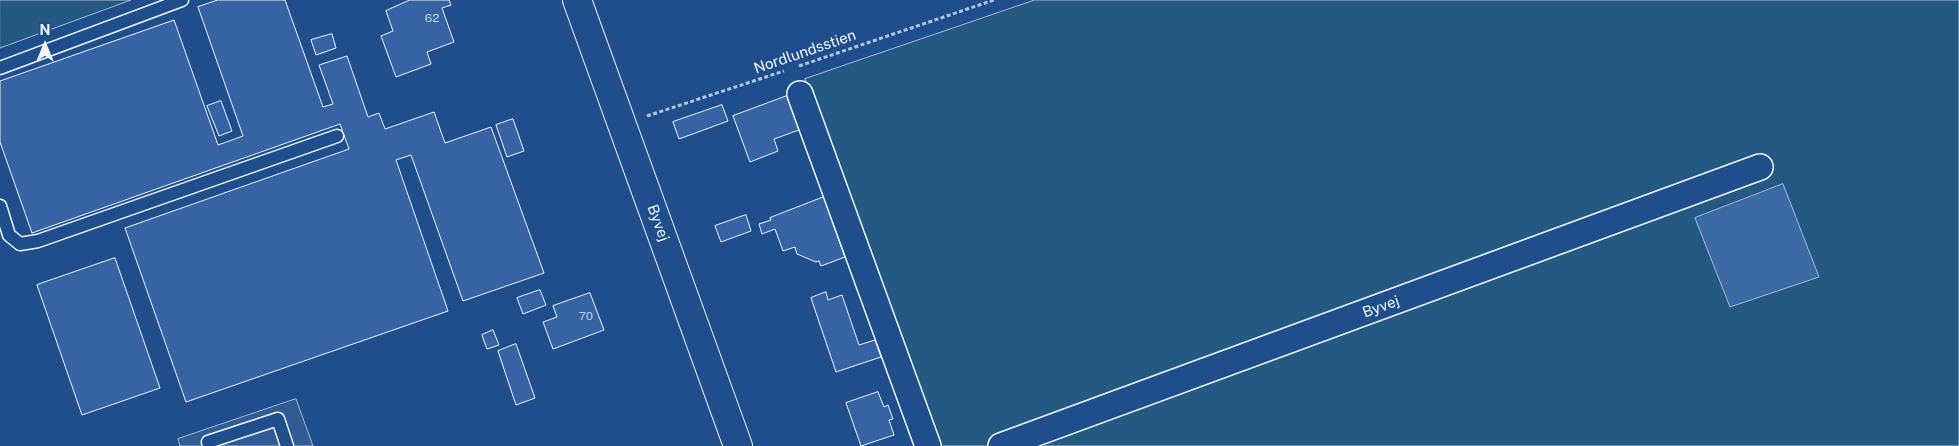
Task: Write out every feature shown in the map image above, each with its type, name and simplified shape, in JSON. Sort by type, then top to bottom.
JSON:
[{"type":"street","name":"Byvej","points":[[577,0],[623,123],[738,446]]},
{"type":"street","points":[[800,94],[928,446]]},
{"type":"street","name":"Byvej","points":[[1001,446],[1760,167]]},
{"type":"lane","points":[[0,68],[182,0]]},
{"type":"lane","points":[[0,206],[9,234],[20,244],[38,241],[337,136]]},
{"type":"lane","points":[[209,446],[208,442],[278,418],[287,446]]},
{"type":"path","name":"Nordlundsstien","points":[[799,66],[994,0]]},
{"type":"path","name":"Nordlundsstien","points":[[623,123],[790,70]]},
{"type":"shaded area","points":[[0,0],[131,0],[0,48]]},
{"type":"shaded area","points":[[1035,0],[1959,0],[1959,446],[935,446],[805,79]]},
{"type":"shaded area","points":[[1783,184],[1819,277],[1730,307],[1695,218]]},
{"type":"shaded area","points":[[296,399],[313,446],[180,446],[178,439]]},
{"type":"building","points":[[218,0],[285,0],[323,107],[333,104],[319,65],[347,56],[368,117],[379,113],[385,129],[434,112],[445,143],[491,127],[544,273],[463,301],[411,155],[396,160],[448,311],[186,402],[125,228],[349,149],[340,124],[32,233],[0,142],[0,81],[174,20],[218,145],[243,136],[198,7]]},
{"type":"building","points":[[410,0],[449,0],[451,5],[442,8],[454,42],[427,52],[431,64],[396,77],[381,36],[393,31],[386,11]]},
{"type":"building","points":[[332,34],[336,48],[316,55],[311,40]]},
{"type":"building","points":[[787,96],[799,130],[774,139],[778,151],[750,162],[733,116]]},
{"type":"building","points":[[221,101],[232,131],[219,136],[207,106]]},
{"type":"building","points":[[722,105],[728,121],[679,139],[673,122]]},
{"type":"building","points":[[513,119],[524,151],[507,157],[496,125]]},
{"type":"building","points":[[824,197],[845,257],[821,266],[819,261],[816,262],[797,254],[795,247],[783,251],[775,229],[762,234],[759,224]]},
{"type":"building","points":[[746,215],[751,231],[721,242],[715,226]]},
{"type":"building","points":[[115,258],[160,388],[82,415],[37,285]]},
{"type":"building","points":[[540,290],[546,305],[523,314],[517,298]]},
{"type":"building","points":[[826,292],[828,300],[842,295],[859,345],[875,340],[881,357],[836,372],[811,298]]},
{"type":"building","points":[[590,293],[604,330],[553,349],[543,322],[557,317],[553,306]]},
{"type":"building","points":[[493,330],[499,345],[487,349],[482,335]]},
{"type":"building","points":[[516,344],[535,398],[516,405],[498,351]]},
{"type":"building","points":[[878,392],[884,407],[888,405],[893,419],[889,420],[894,435],[861,446],[846,403]]}]
